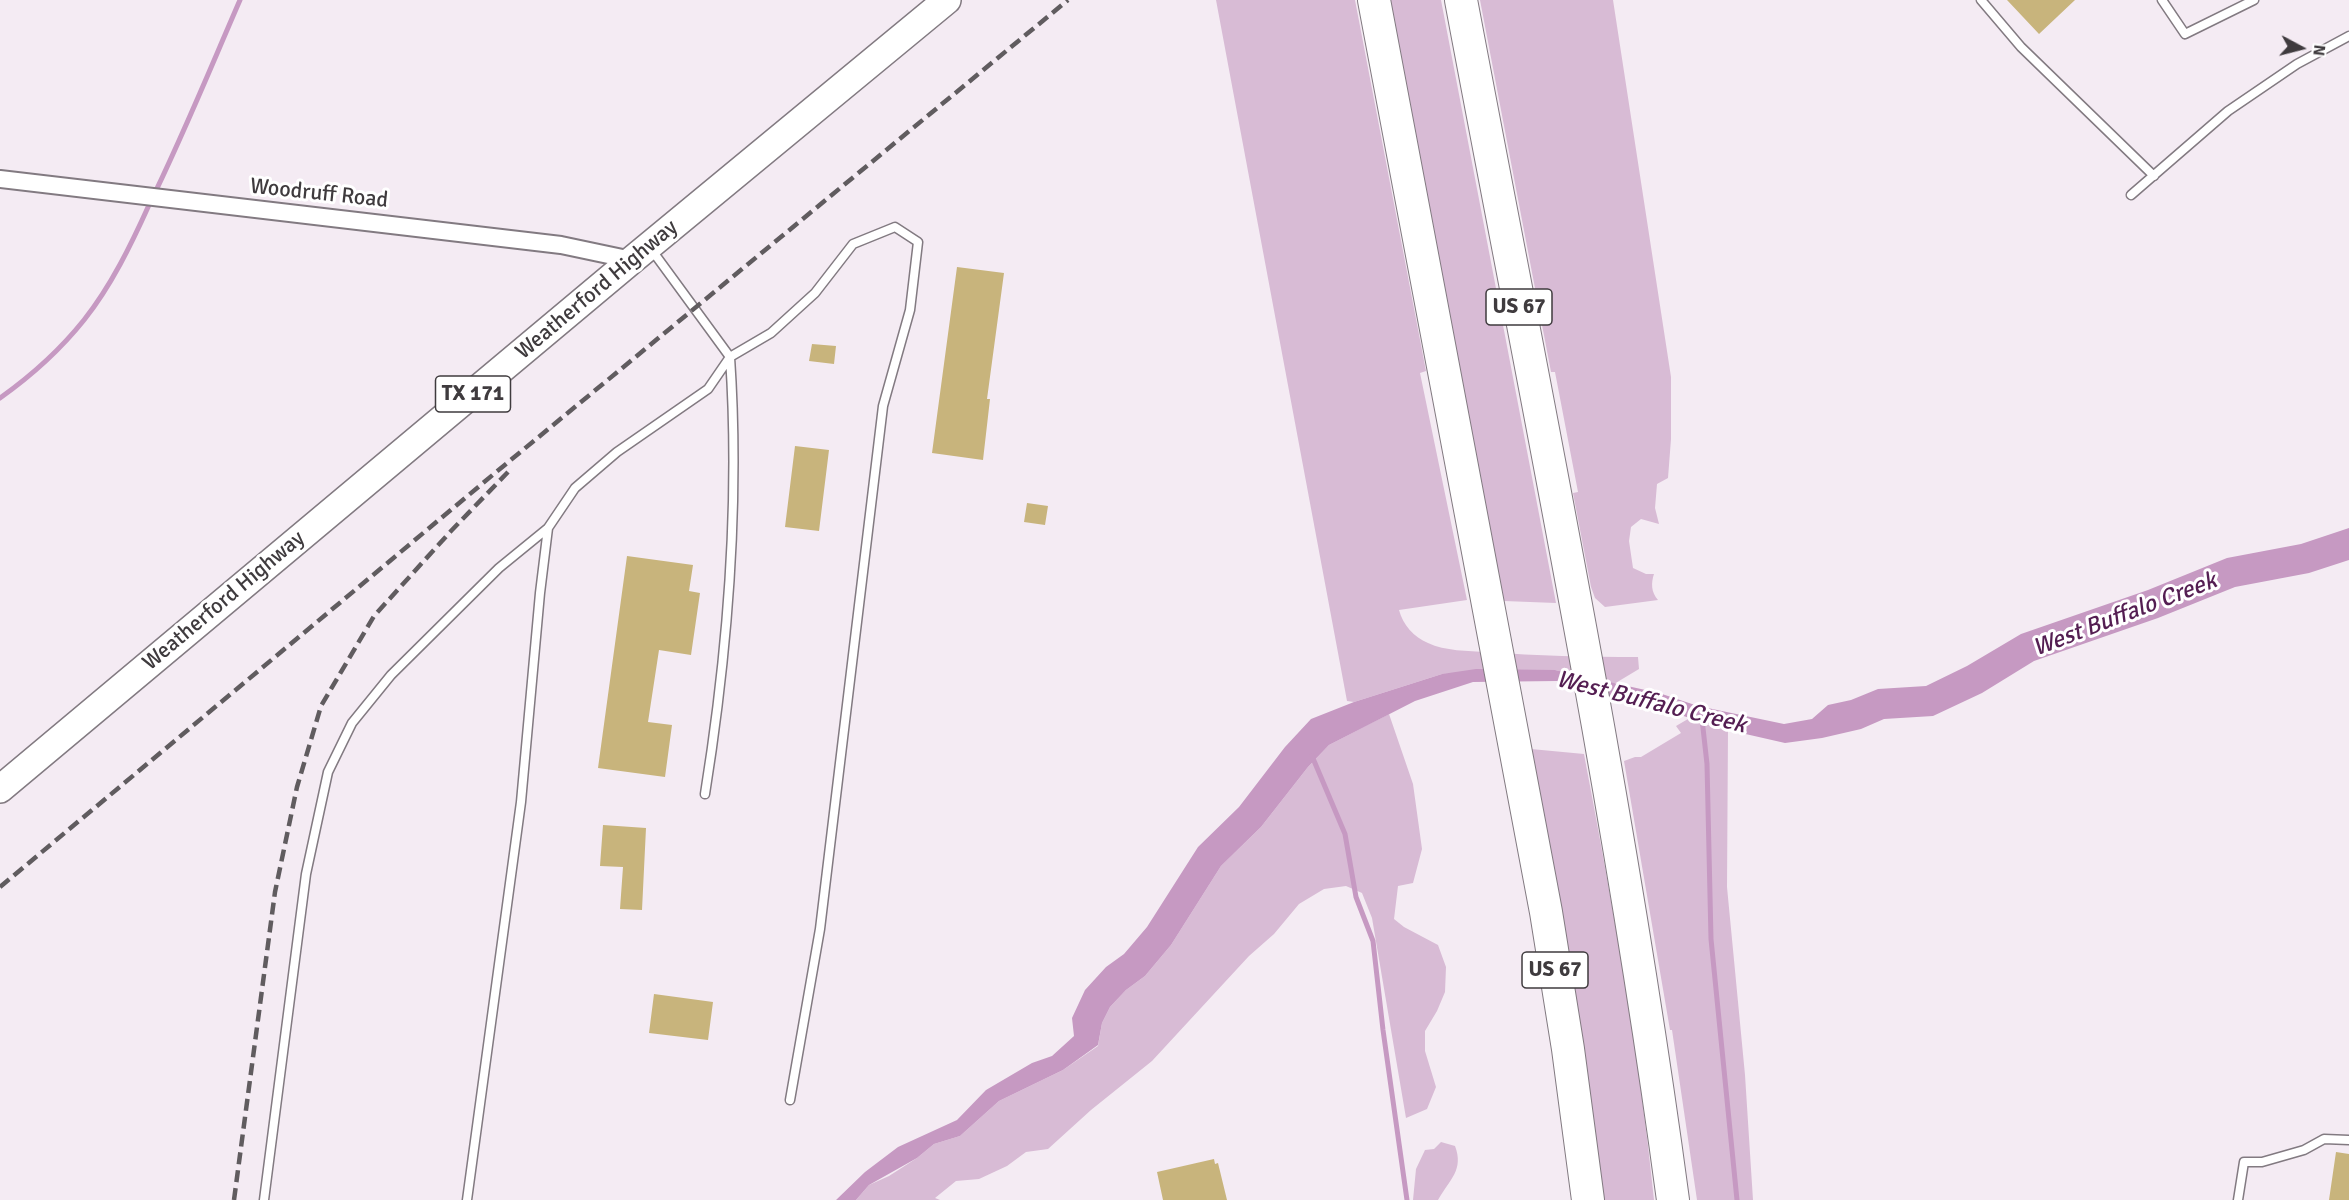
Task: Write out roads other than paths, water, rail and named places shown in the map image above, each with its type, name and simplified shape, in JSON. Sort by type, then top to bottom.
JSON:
[{"type":"highway","name":"US 67","points":[[1374,0],[1515,741],[1557,981],[1588,1200]]},
{"type":"highway","name":"US 67","points":[[1461,0],[1605,767],[1651,1041],[1673,1200]]},
{"type":"main road","name":"Weatherford Highway","points":[[0,789],[641,253],[948,0]]},
{"type":"street","name":"Woodruff Road","points":[[0,179],[641,253]]},
{"type":"lane","points":[[1981,0],[2021,47],[2154,176]]},
{"type":"lane","points":[[2162,0],[2185,34],[2254,0]]},
{"type":"lane","points":[[2132,195],[2228,111],[2297,64],[2349,36]]},
{"type":"lane","points":[[264,1200],[306,874],[328,772],[352,723],[391,675],[499,568],[548,528],[575,488],[617,452],[708,389],[730,357],[771,333],[815,293],[853,243],[895,227],[918,242],[910,310],[883,406],[820,929],[790,1100]]},
{"type":"lane","points":[[641,253],[730,357],[735,422],[731,550],[719,704],[705,794]]},
{"type":"lane","points":[[467,1200],[521,802],[548,528]]},
{"type":"lane","points":[[2238,1200],[2244,1162],[2262,1162],[2304,1150],[2324,1139],[2349,1140]]},
{"type":"water","name":"West Buffalo Creek","points":[[2349,528],[2349,560],[2309,573],[2235,587],[2158,618],[2034,661],[1982,693],[1933,716],[1884,719],[1861,729],[1822,738],[1785,743],[1728,730],[1655,707],[1626,703],[1557,681],[1473,682],[1415,701],[1329,745],[1308,767],[1261,827],[1221,866],[1171,945],[1145,976],[1126,990],[1110,1007],[1102,1023],[1098,1045],[1063,1070],[999,1101],[960,1136],[934,1144],[917,1158],[869,1185],[856,1200],[836,1200],[865,1172],[898,1147],[957,1120],[986,1090],[1032,1063],[1052,1056],[1074,1036],[1072,1018],[1085,990],[1106,967],[1124,954],[1147,927],[1198,847],[1239,807],[1285,747],[1311,719],[1354,702],[1442,674],[1476,669],[1555,670],[1659,693],[1698,706],[1784,724],[1812,719],[1828,705],[1851,700],[1878,689],[1926,686],[1967,666],[2021,634],[2148,590],[2227,558],[2301,544]]},
{"type":"waterway","points":[[0,398],[34,372],[65,342],[94,307],[112,279],[173,154],[240,0]]},
{"type":"waterway","name":"West Buffalo Creek","points":[[1702,719],[1707,764],[1711,939],[1737,1200]]},
{"type":"waterway","points":[[1312,756],[1345,834],[1356,897],[1373,941],[1407,1200]]},
{"type":"railway","points":[[0,887],[495,473],[1068,0]]},
{"type":"railway","points":[[234,1200],[275,892],[297,787],[321,706],[374,616],[508,472]]}]
